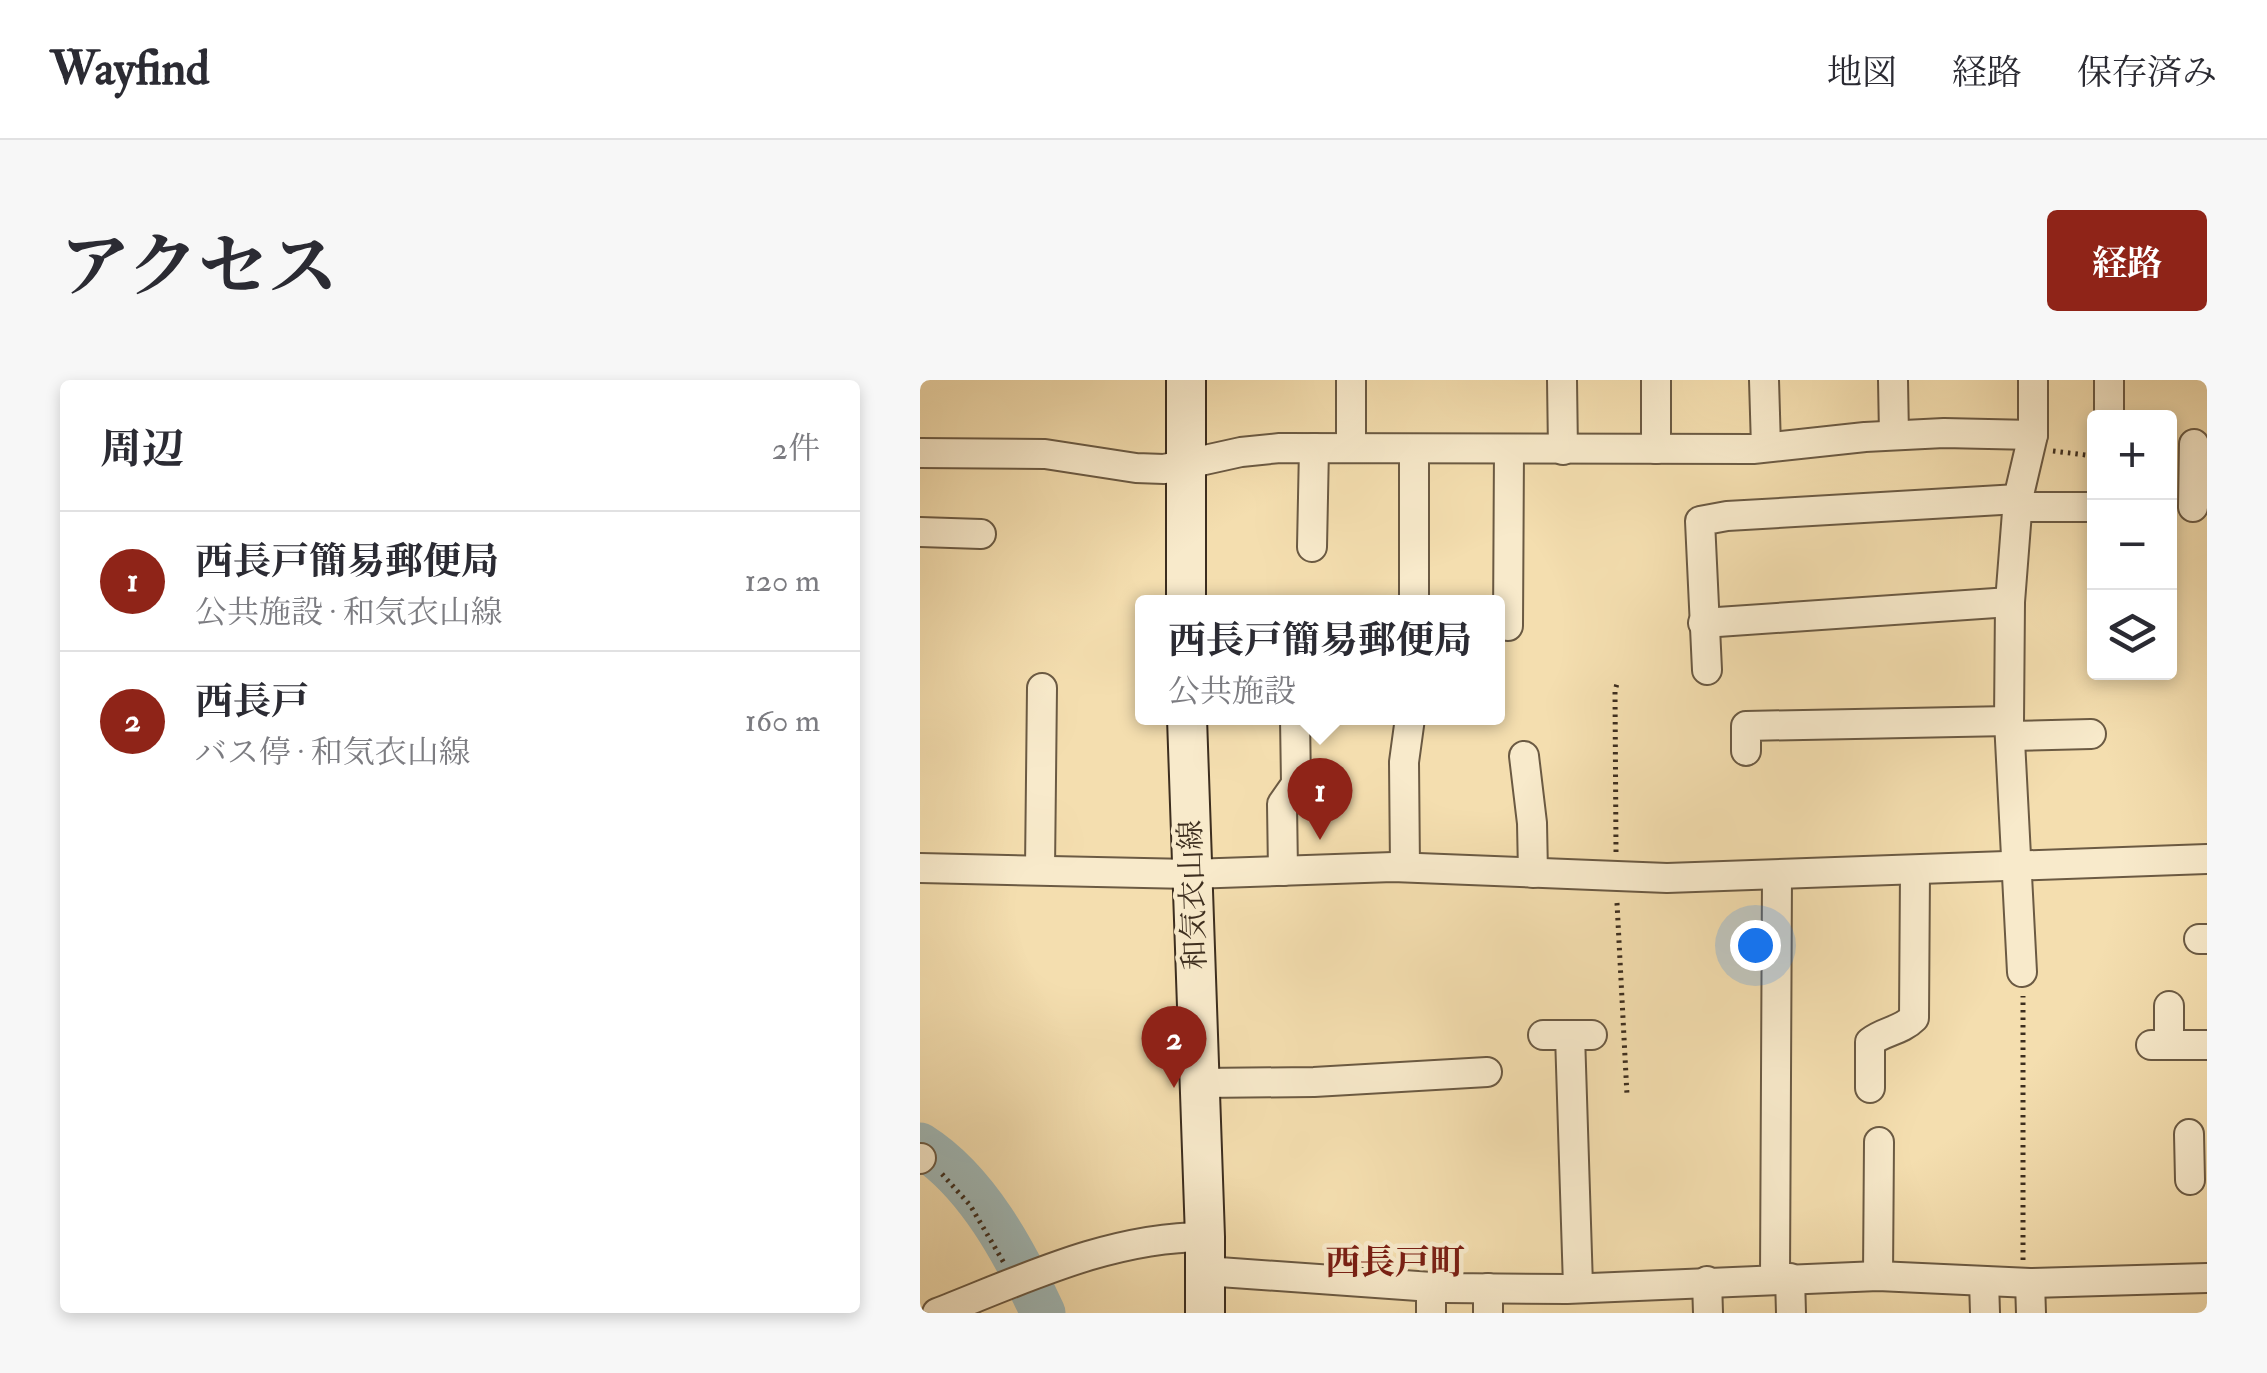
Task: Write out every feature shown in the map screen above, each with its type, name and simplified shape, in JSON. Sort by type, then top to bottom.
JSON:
[{"type":"main road","points":[[1186,380],[1186,595]]},
{"type":"main road","name":"和気衣山線","points":[[1188,725],[1205,1313]]},
{"type":"street","points":[[1351,380],[1351,448]]},
{"type":"street","points":[[1562,380],[1562,450]]},
{"type":"street","points":[[1656,380],[1656,450]]},
{"type":"street","points":[[1764,380],[1766,448]]},
{"type":"street","points":[[1894,380],[1894,435]]},
{"type":"street","points":[[2022,972],[2010,729],[2010,602],[2017,503],[2031,442],[2032,380]]},
{"type":"street","points":[[2109,380],[2110,410]]},
{"type":"street","points":[[920,453],[1046,454],[1164,469],[1241,452],[1314,448],[1766,448],[1894,435],[2031,442]]},
{"type":"street","points":[[2190,444],[2193,507]]},
{"type":"street","points":[[1312,547],[1314,448]]},
{"type":"street","points":[[1414,448],[1414,595]]},
{"type":"street","points":[[1508,626],[1509,450]]},
{"type":"street","points":[[1707,670],[1700,521],[1727,516],[2017,503],[2087,507]]},
{"type":"street","points":[[920,532],[981,534]]},
{"type":"street","points":[[1704,623],[2010,602]]},
{"type":"street","points":[[1040,869],[1042,688]]},
{"type":"street","points":[[1283,870],[1282,804],[1296,784],[1295,725]]},
{"type":"street","points":[[1405,867],[1404,762],[1409,725]]},
{"type":"street","points":[[1746,751],[1746,726],[2010,729],[2091,734]]},
{"type":"street","points":[[1524,756],[1533,873]]},
{"type":"street","points":[[920,868],[1190,874],[1405,867],[1667,878],[2207,859]]},
{"type":"street","points":[[1870,1088],[1870,1042],[1878,1035],[1904,1028],[1914,1018],[1915,872]]},
{"type":"street","points":[[1777,876],[1782,1278],[1791,1313]]},
{"type":"street","points":[[2169,1006],[2160,1045],[2207,1045]]},
{"type":"street","points":[[1568,1035],[1570,1296]]},
{"type":"street","points":[[1200,1082],[1314,1082],[1486,1072]]},
{"type":"street","points":[[1878,1276],[1879,1142]]},
{"type":"street","points":[[937,1313],[1091,1254],[1155,1240],[1205,1254],[1431,1300],[1570,1296],[1707,1280],[1878,1276],[2026,1283],[2207,1278]]},
{"type":"street","points":[[1707,1280],[1708,1313]]},
{"type":"street","points":[[1984,1280],[1985,1313]]},
{"type":"street","points":[[2026,1283],[2032,1313]]},
{"type":"path","points":[[2031,442],[2087,454]]},
{"type":"path","points":[[2022,972],[2026,1283]]},
{"type":"path","points":[[921,1159],[955,1186],[970,1205],[998,1249],[1010,1285]]},
{"type":"waterway","points":[[920,1145],[941,1160],[977,1198],[1007,1243],[1043,1313]]},
{"type":"place","name":"西長戸簡易郵便局","points":[[1320,840]]},
{"type":"place","name":"西長戸","points":[[1174,1088]]},
{"type":"district","name":"西長戸町","points":[[1395,1263]]}]
